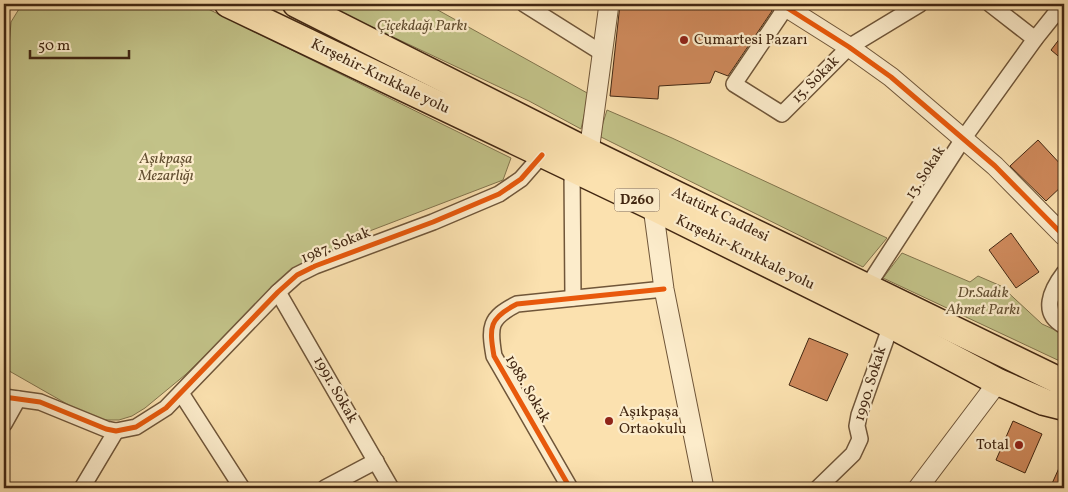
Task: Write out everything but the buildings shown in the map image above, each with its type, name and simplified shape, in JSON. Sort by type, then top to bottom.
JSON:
[{"type":"highway","name":"Kırşehir-Kırıkkale yolu","points":[[228,4],[542,155],[581,160],[653,207],[891,325],[998,382],[1054,405],[1057,415],[1064,419]]},
{"type":"highway","name":"Atatürk Caddesi","points":[[296,4],[581,160],[867,286],[1063,382]]},
{"type":"street","points":[[573,298],[581,160],[602,53],[609,4]]},
{"type":"street","points":[[849,47],[920,4]]},
{"type":"street","points":[[990,4],[1035,38]]},
{"type":"street","name":"13. Sokak","points":[[867,286],[963,139],[1035,38],[1063,4]]},
{"type":"street","points":[[529,5],[602,53]]},
{"type":"street","points":[[783,5],[849,47],[891,77],[995,166],[1064,236]]},
{"type":"street","name":"15. Sokak","points":[[783,5],[734,84],[782,114],[849,47]]},
{"type":"street","name":"1987. Sokak","points":[[116,431],[136,427],[155,417],[181,394],[278,292],[297,276],[314,266],[499,194],[521,179],[542,155]]},
{"type":"street","points":[[653,207],[664,289],[704,488]]},
{"type":"street","points":[[1064,273],[1051,295],[1049,304],[1054,318],[1064,326]]},
{"type":"street","name":"1988. Sokak","points":[[570,488],[494,356],[491,340],[492,323],[502,311],[517,304],[664,289]]},
{"type":"street","name":"1991. Sokak","points":[[278,292],[391,488]]},
{"type":"street","name":"1990. Sokak","points":[[818,488],[848,459],[857,446],[860,439],[857,426],[859,415],[891,325]]},
{"type":"street","points":[[918,488],[998,382]]},
{"type":"street","points":[[181,394],[242,488]]},
{"type":"street","points":[[4,424],[11,398],[40,402],[87,423],[106,430],[116,431],[82,488]]},
{"type":"street","points":[[326,488],[376,461]]},
{"type":"green space","name":"Aşıkpaşa Mezarlığı","points":[[22,4],[198,4],[511,158],[503,180],[367,232],[294,269],[185,375],[145,408],[132,416],[119,420],[105,420],[74,408],[4,368],[4,79],[7,73],[11,22]]},
{"type":"green space","name":"Çiçekdağı Parkı","points":[[323,4],[427,4],[589,94],[581,129],[529,101]]},
{"type":"green space","points":[[607,110],[672,138],[887,238],[863,267],[599,136]]},
{"type":"green space","name":"Dr.Sadık Ahmet Parkı","points":[[902,253],[970,282],[978,276],[1001,286],[1042,324],[1064,334],[1064,363],[883,278]]},
{"type":"cycle path","points":[[781,4],[849,47],[891,77],[995,166],[1064,236]]},
{"type":"cycle path","points":[[4,397],[40,402],[106,429],[116,431],[136,427],[166,408],[278,292],[297,275],[315,266],[433,222],[499,194],[521,179],[542,155]]},
{"type":"cycle path","points":[[570,488],[494,356],[493,324],[501,314],[517,304],[664,289]]},
{"type":"place","name":"Cumartesi Pazarı","points":[[684,40]]},
{"type":"place","name":"Aşıkpaşa Ortaokulu","points":[[609,421]]},
{"type":"place","name":"Total","points":[[1019,445]]}]
